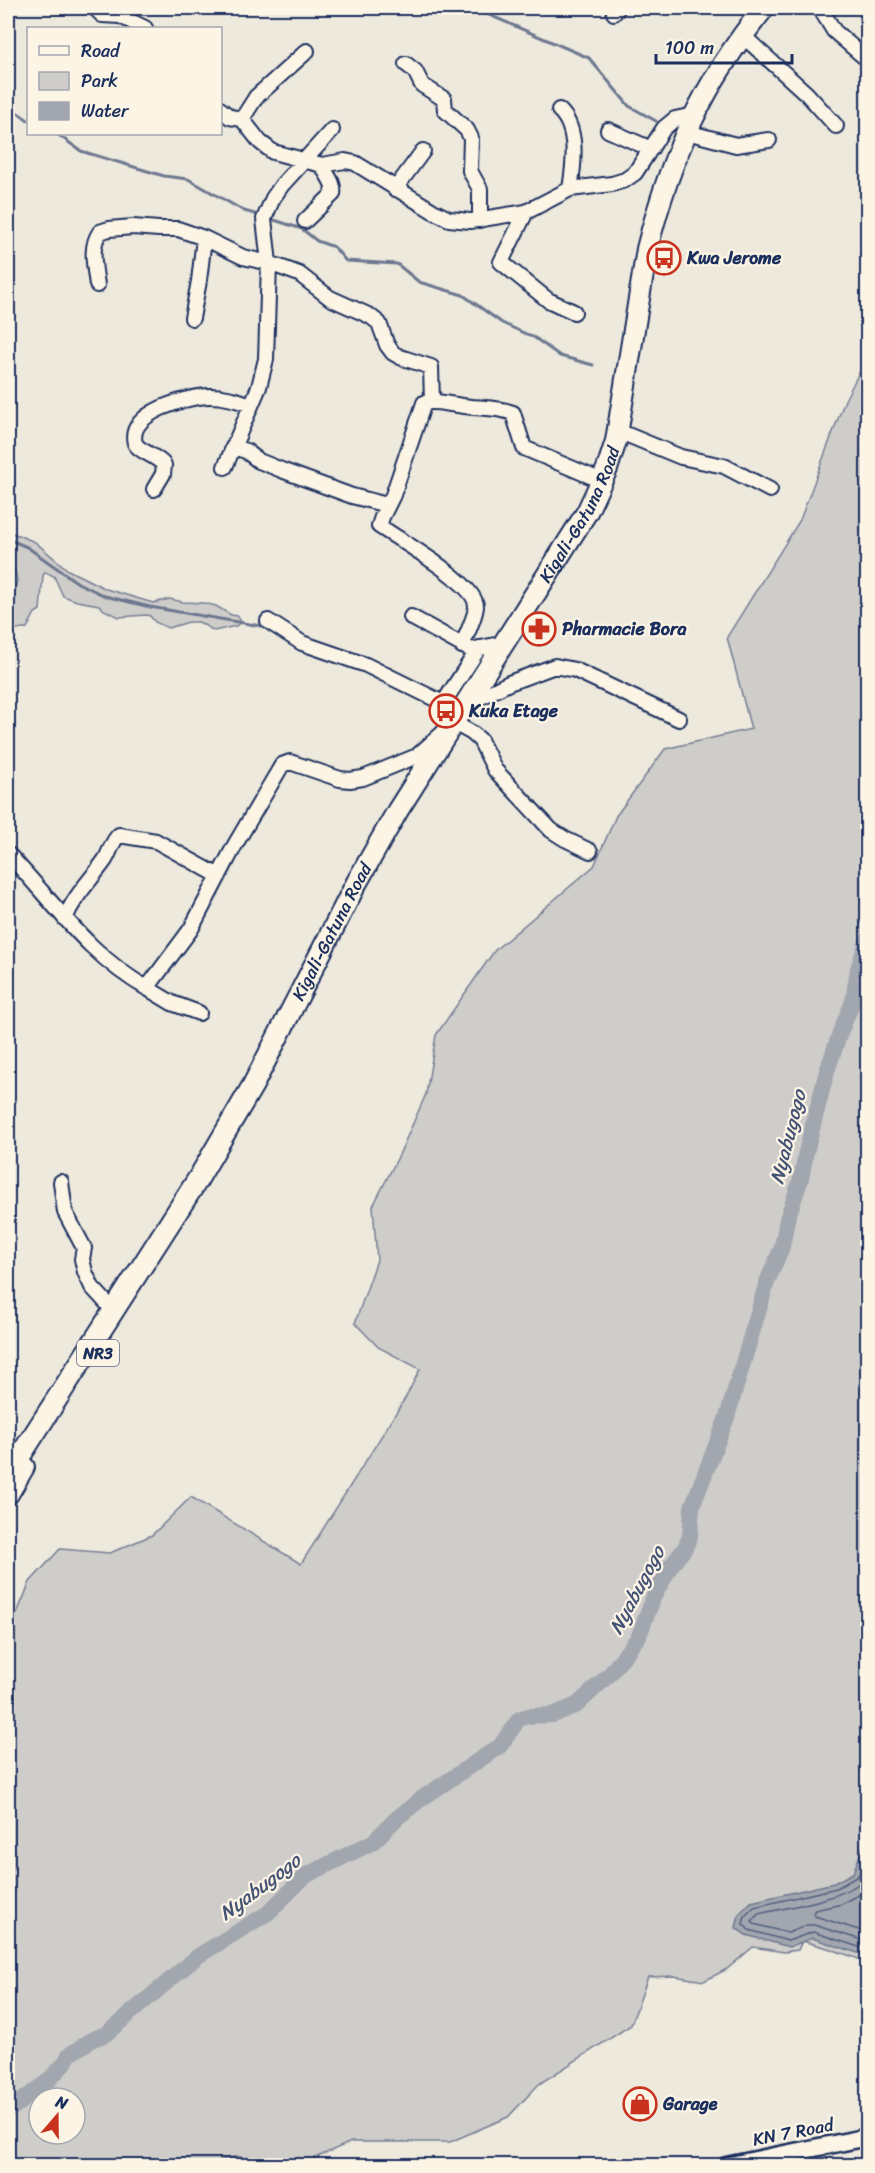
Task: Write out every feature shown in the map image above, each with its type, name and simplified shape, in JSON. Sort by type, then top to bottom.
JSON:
[{"type":"highway","name":"Kigali-Gatuna Road","points":[[8,1475],[180,1208],[253,1085],[292,1005],[398,810],[587,512],[602,481],[618,431],[648,249],[655,220],[690,123],[712,80],[742,35],[764,8]]},
{"type":"highway","name":"Kigali-Gatuna Road","points":[[8,1494],[149,1268],[180,1208]]},
{"type":"main road","name":"KN 7 Road","points":[[726,2166],[867,2137]]},
{"type":"street","points":[[95,8],[102,15],[129,19],[143,27]]},
{"type":"street","points":[[820,8],[834,31],[863,56]]},
{"type":"street","points":[[742,35],[807,94],[836,126]]},
{"type":"street","points":[[242,119],[256,97],[306,51]]},
{"type":"street","points":[[406,64],[415,71],[422,85],[441,95],[444,99],[445,110],[468,129],[471,138],[470,171],[480,189],[480,220]]},
{"type":"street","points":[[559,110],[566,116],[570,126],[576,157],[570,189]]},
{"type":"street","points":[[222,111],[230,117],[242,119],[260,142],[273,152],[322,165],[345,161],[356,163],[395,189],[449,219],[464,221],[526,212],[570,189],[625,180],[635,173],[664,128],[675,119],[690,123],[736,144],[769,140]]},
{"type":"street","points":[[225,467],[259,387],[266,359],[269,263],[264,219],[273,198],[282,185],[332,130]]},
{"type":"street","points":[[608,130],[651,149]]},
{"type":"street","points":[[395,189],[423,151]]},
{"type":"street","points":[[305,221],[333,194],[334,188],[322,165]]},
{"type":"street","points":[[526,212],[501,262],[548,300],[574,312]]},
{"type":"street","points":[[97,285],[94,243],[100,232],[110,229],[147,227],[178,229],[204,238],[243,257],[269,263],[299,274],[330,298],[370,316],[379,323],[387,345],[393,353],[431,367],[432,401]]},
{"type":"street","points":[[192,318],[204,238]]},
{"type":"street","points":[[154,489],[163,474],[164,465],[135,443],[135,434],[144,418],[168,406],[197,397],[212,396],[234,399],[251,405]]},
{"type":"street","points":[[462,646],[476,608],[470,594],[441,566],[379,526],[393,495],[424,403],[432,401],[513,413],[524,448],[602,481]]},
{"type":"street","points":[[618,431],[672,454],[724,466],[770,490]]},
{"type":"street","points":[[233,447],[246,451],[259,461],[284,471],[387,506]]},
{"type":"street","points":[[411,617],[471,650],[505,643]]},
{"type":"street","points":[[268,621],[302,643],[350,659],[441,702],[446,699],[479,648]]},
{"type":"street","points":[[465,705],[519,678],[555,666],[575,670],[679,719]]},
{"type":"street","points":[[147,988],[191,929],[285,762],[340,779],[363,778],[417,756],[454,723],[480,740],[495,770],[551,830],[590,851]]},
{"type":"street","points":[[65,920],[80,892],[105,860],[114,839],[119,836],[156,841],[219,876]]},
{"type":"street","points":[[8,854],[65,920],[110,963],[147,988],[199,1013]]},
{"type":"street","points":[[61,1182],[65,1212],[84,1248],[82,1259],[85,1272],[92,1287],[114,1311]]},
{"type":"green space","points":[[867,357],[867,1962],[802,1941],[798,1950],[784,1952],[753,1947],[727,1969],[704,1981],[674,1976],[648,1977],[631,2025],[539,2084],[508,2117],[450,2142],[351,2142],[315,2158],[287,2165],[271,2165],[237,2156],[212,2163],[212,2166],[8,2166],[8,1632],[30,1582],[60,1549],[110,1553],[152,1535],[191,1497],[301,1564],[406,1397],[420,1369],[378,1347],[355,1323],[377,1260],[373,1206],[426,1094],[436,1035],[495,950],[594,866],[616,816],[665,749],[751,729],[727,637],[800,520],[845,400]]},
{"type":"green space","points":[[8,531],[35,542],[68,570],[106,589],[153,603],[170,599],[216,606],[231,615],[238,616],[241,622],[236,626],[214,631],[199,622],[189,622],[168,628],[146,615],[119,617],[99,605],[63,596],[54,576],[45,572],[40,610],[35,613],[27,628],[17,629],[9,623],[17,580],[15,571],[8,563]]},
{"type":"water","points":[[867,1836],[867,1956],[812,1938],[789,1947],[746,1935],[736,1928],[739,1914],[751,1902],[834,1883],[853,1873]]},
{"type":"waterway","points":[[473,8],[589,58],[629,106],[656,121]]},
{"type":"waterway","points":[[8,106],[27,119]]},
{"type":"waterway","points":[[58,135],[81,151],[164,176],[188,179],[244,211],[262,216]]},
{"type":"waterway","points":[[268,218],[302,229],[317,241],[334,247],[346,261],[397,264],[419,282],[463,295],[502,323],[535,338],[560,356],[593,365]]},
{"type":"waterway","points":[[8,539],[27,547],[78,583],[105,596],[150,607],[261,626]]},
{"type":"waterway","name":"Nyabugogo","points":[[8,2109],[46,2083],[65,2063],[69,2055],[93,2039],[106,2034],[198,1956],[268,1913],[305,1876],[373,1842],[397,1818],[421,1799],[500,1746],[519,1719],[528,1716],[553,1715],[577,1705],[610,1674],[639,1636],[654,1596],[671,1566],[685,1548],[690,1536],[692,1507],[727,1417],[767,1282],[782,1247],[787,1219],[801,1179],[827,1071],[853,1001],[858,968],[868,939]]},
{"type":"place","name":"Kwa Jerome","points":[[664,258]]},
{"type":"place","name":"Pharmacie Bora","points":[[539,629]]},
{"type":"place","name":"Kuka Etage","points":[[446,711]]},
{"type":"place","name":"Garage","points":[[640,2104]]}]
